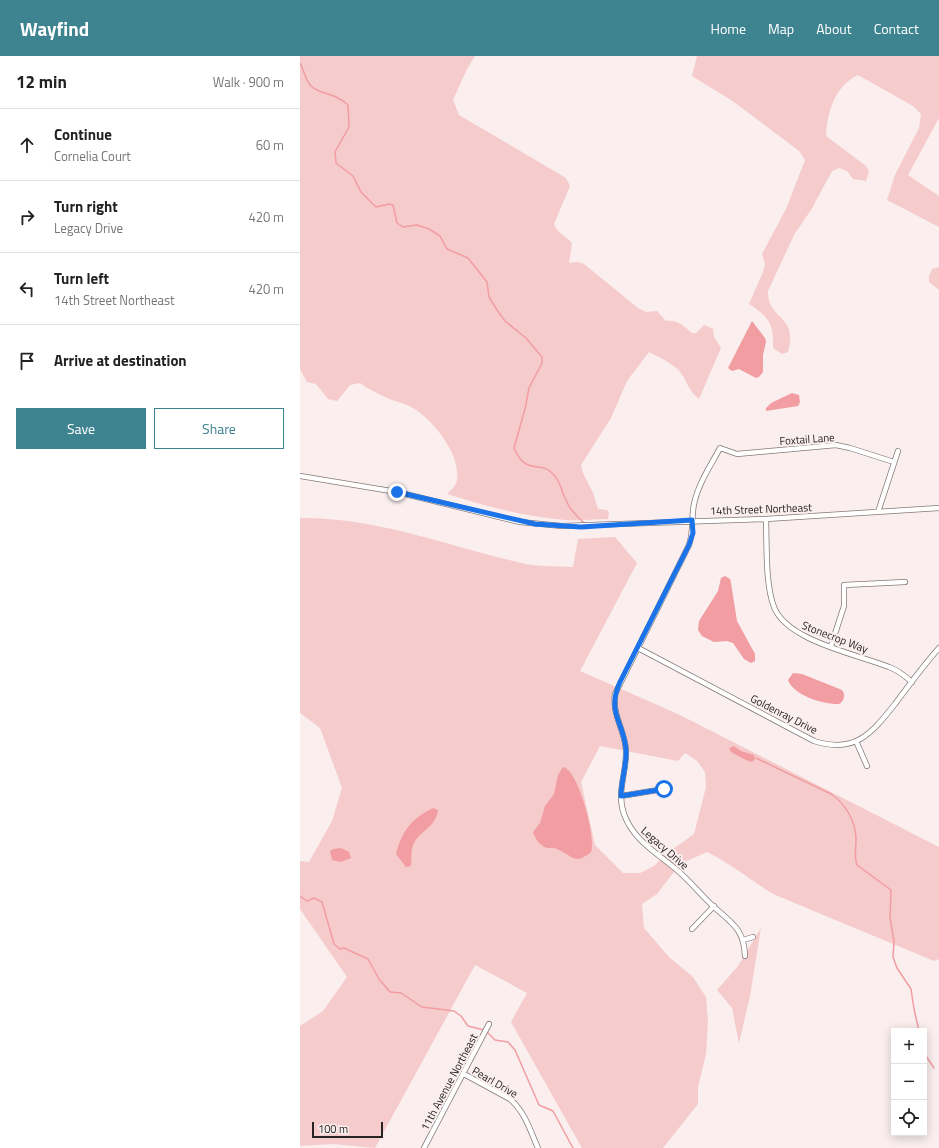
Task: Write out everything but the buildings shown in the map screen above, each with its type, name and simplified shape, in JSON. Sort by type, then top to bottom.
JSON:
[{"type":"street","name":"Foxtail Lane","points":[[720,448],[737,454],[836,445],[894,462]]},
{"type":"street","name":"Legacy Drive","points":[[720,448],[698,492],[692,520],[693,533],[689,545],[620,682],[614,700],[614,708],[626,752],[621,796],[624,814],[635,835],[678,871],[733,922],[743,940],[745,956]]},
{"type":"street","points":[[878,512],[898,451]]},
{"type":"street","name":"14th Street Northeast","points":[[300,476],[397,492],[535,524],[581,527],[692,520],[766,519],[939,508]]},
{"type":"street","name":"Stonecrop Way","points":[[766,519],[770,593],[777,612],[786,625],[798,634],[890,667],[912,682]]},
{"type":"street","points":[[831,646],[844,606],[844,585],[905,582]]},
{"type":"street","name":"Goldenray Drive","points":[[638,648],[814,741],[836,746],[856,742],[872,732],[939,648]]},
{"type":"street","points":[[856,742],[867,766]]},
{"type":"street","points":[[621,796],[664,789]]},
{"type":"street","points":[[692,929],[714,906]]},
{"type":"street","points":[[743,940],[753,937]]},
{"type":"street","name":"11th Avenue Northeast","points":[[424,1148],[490,1024]]},
{"type":"street","name":"Pearl Drive","points":[[464,1074],[510,1099],[517,1105],[538,1148]]},
{"type":"shaded area","points":[[300,56],[475,56],[467,69],[453,100],[459,115],[566,178],[570,186],[554,224],[559,232],[572,243],[569,263],[578,262],[584,264],[638,308],[646,312],[657,311],[666,321],[677,322],[692,333],[696,333],[704,325],[713,329],[714,337],[721,348],[699,399],[691,391],[683,376],[676,368],[649,352],[627,381],[611,418],[581,465],[598,509],[607,510],[609,513],[608,519],[550,519],[490,507],[447,494],[457,480],[457,470],[454,459],[443,437],[418,411],[379,394],[360,383],[350,385],[337,401],[328,399],[316,384],[307,382],[300,369]]},
{"type":"shaded area","points":[[697,56],[939,56],[939,118],[908,175],[939,196],[939,227],[887,200],[895,175],[919,128],[921,114],[913,106],[858,75],[843,86],[838,93],[830,109],[826,136],[866,166],[869,171],[866,181],[853,179],[847,171],[839,168],[832,171],[811,210],[794,235],[768,291],[769,301],[772,308],[786,324],[789,331],[790,340],[788,352],[782,354],[773,348],[771,327],[766,317],[749,304],[763,272],[765,264],[762,254],[786,209],[805,160],[799,151],[734,102],[692,76]]},
{"type":"shaded area","points":[[939,267],[939,290],[929,282],[929,276],[932,269]]},
{"type":"shaded area","points":[[752,321],[765,338],[766,342],[763,355],[763,372],[756,378],[739,369],[732,371],[728,368]]},
{"type":"shaded area","points":[[792,393],[799,395],[800,402],[798,406],[766,411],[766,408],[771,403]]},
{"type":"shaded area","points":[[300,518],[356,522],[384,527],[521,563],[540,566],[573,567],[578,539],[615,537],[637,563],[580,671],[680,715],[939,847],[939,959],[934,961],[773,894],[733,867],[707,852],[680,864],[657,894],[642,904],[644,928],[669,957],[693,977],[706,997],[708,1021],[706,1054],[698,1087],[698,1104],[663,1148],[582,1148],[511,1022],[527,993],[475,965],[375,1148],[333,1144],[300,1146],[300,1026],[323,1011],[347,977],[300,909],[300,861],[309,862],[332,821],[342,788],[320,728],[300,713]],"holes":[[[600,746],[678,761],[685,753],[697,761],[705,772],[706,787],[694,834],[666,854],[654,866],[640,873],[623,873],[595,845],[581,782]]]},
{"type":"shaded area","points":[[725,576],[730,579],[737,621],[755,654],[755,661],[751,663],[744,659],[733,643],[727,641],[714,642],[702,636],[698,630],[699,621],[718,591],[721,578]]},
{"type":"shaded area","points":[[793,673],[802,674],[842,690],[844,694],[843,700],[839,704],[825,703],[802,694],[791,685],[788,680]]},
{"type":"shaded area","points":[[734,746],[741,751],[754,755],[755,759],[752,762],[731,752],[729,748]]},
{"type":"shaded area","points":[[563,767],[569,771],[575,779],[589,820],[592,845],[591,852],[577,859],[556,848],[548,848],[543,846],[540,844],[533,832],[540,823],[545,806],[554,794],[558,775]]},
{"type":"shaded area","points":[[433,808],[438,810],[437,816],[414,843],[411,866],[406,867],[396,854],[401,839],[408,826],[413,821]]},
{"type":"shaded area","points":[[341,848],[349,852],[351,858],[341,862],[332,860],[330,851]]},
{"type":"shaded area","points":[[761,928],[750,996],[739,1043],[732,1008],[717,990],[738,966]]},
{"type":"waterway","points":[[300,63],[307,81],[311,86],[319,91],[338,98],[348,105],[349,127],[335,152],[336,163],[353,176],[361,192],[376,207],[389,204],[393,205],[397,223],[403,227],[417,225],[429,229],[440,236],[447,249],[468,258],[487,282],[489,297],[505,321],[526,338],[542,357],[542,363],[529,388],[525,409],[514,448],[523,462],[528,465],[547,469],[555,476],[570,507],[585,524]]},
{"type":"waterway","points":[[756,758],[831,794],[846,808],[856,833],[855,856],[857,865],[891,890],[890,918],[894,941],[893,957],[897,968],[911,989],[918,1028]]},
{"type":"waterway","points":[[300,896],[307,901],[314,898],[322,902],[334,944],[340,949],[344,948],[368,959],[379,979],[390,992],[401,993],[422,1007],[454,1011],[461,1016],[468,1026],[484,1030]]},
{"type":"waterway","points":[[487,1032],[495,1040],[508,1042],[515,1050],[539,1105],[553,1111],[573,1148]]},
{"type":"waterway","points":[[927,1058],[934,1068]]},
{"type":"route","points":[[397,492],[520,522],[535,524],[581,527],[692,520],[693,533],[689,545],[617,688],[614,700],[614,708],[626,745],[621,796],[664,789]]}]
